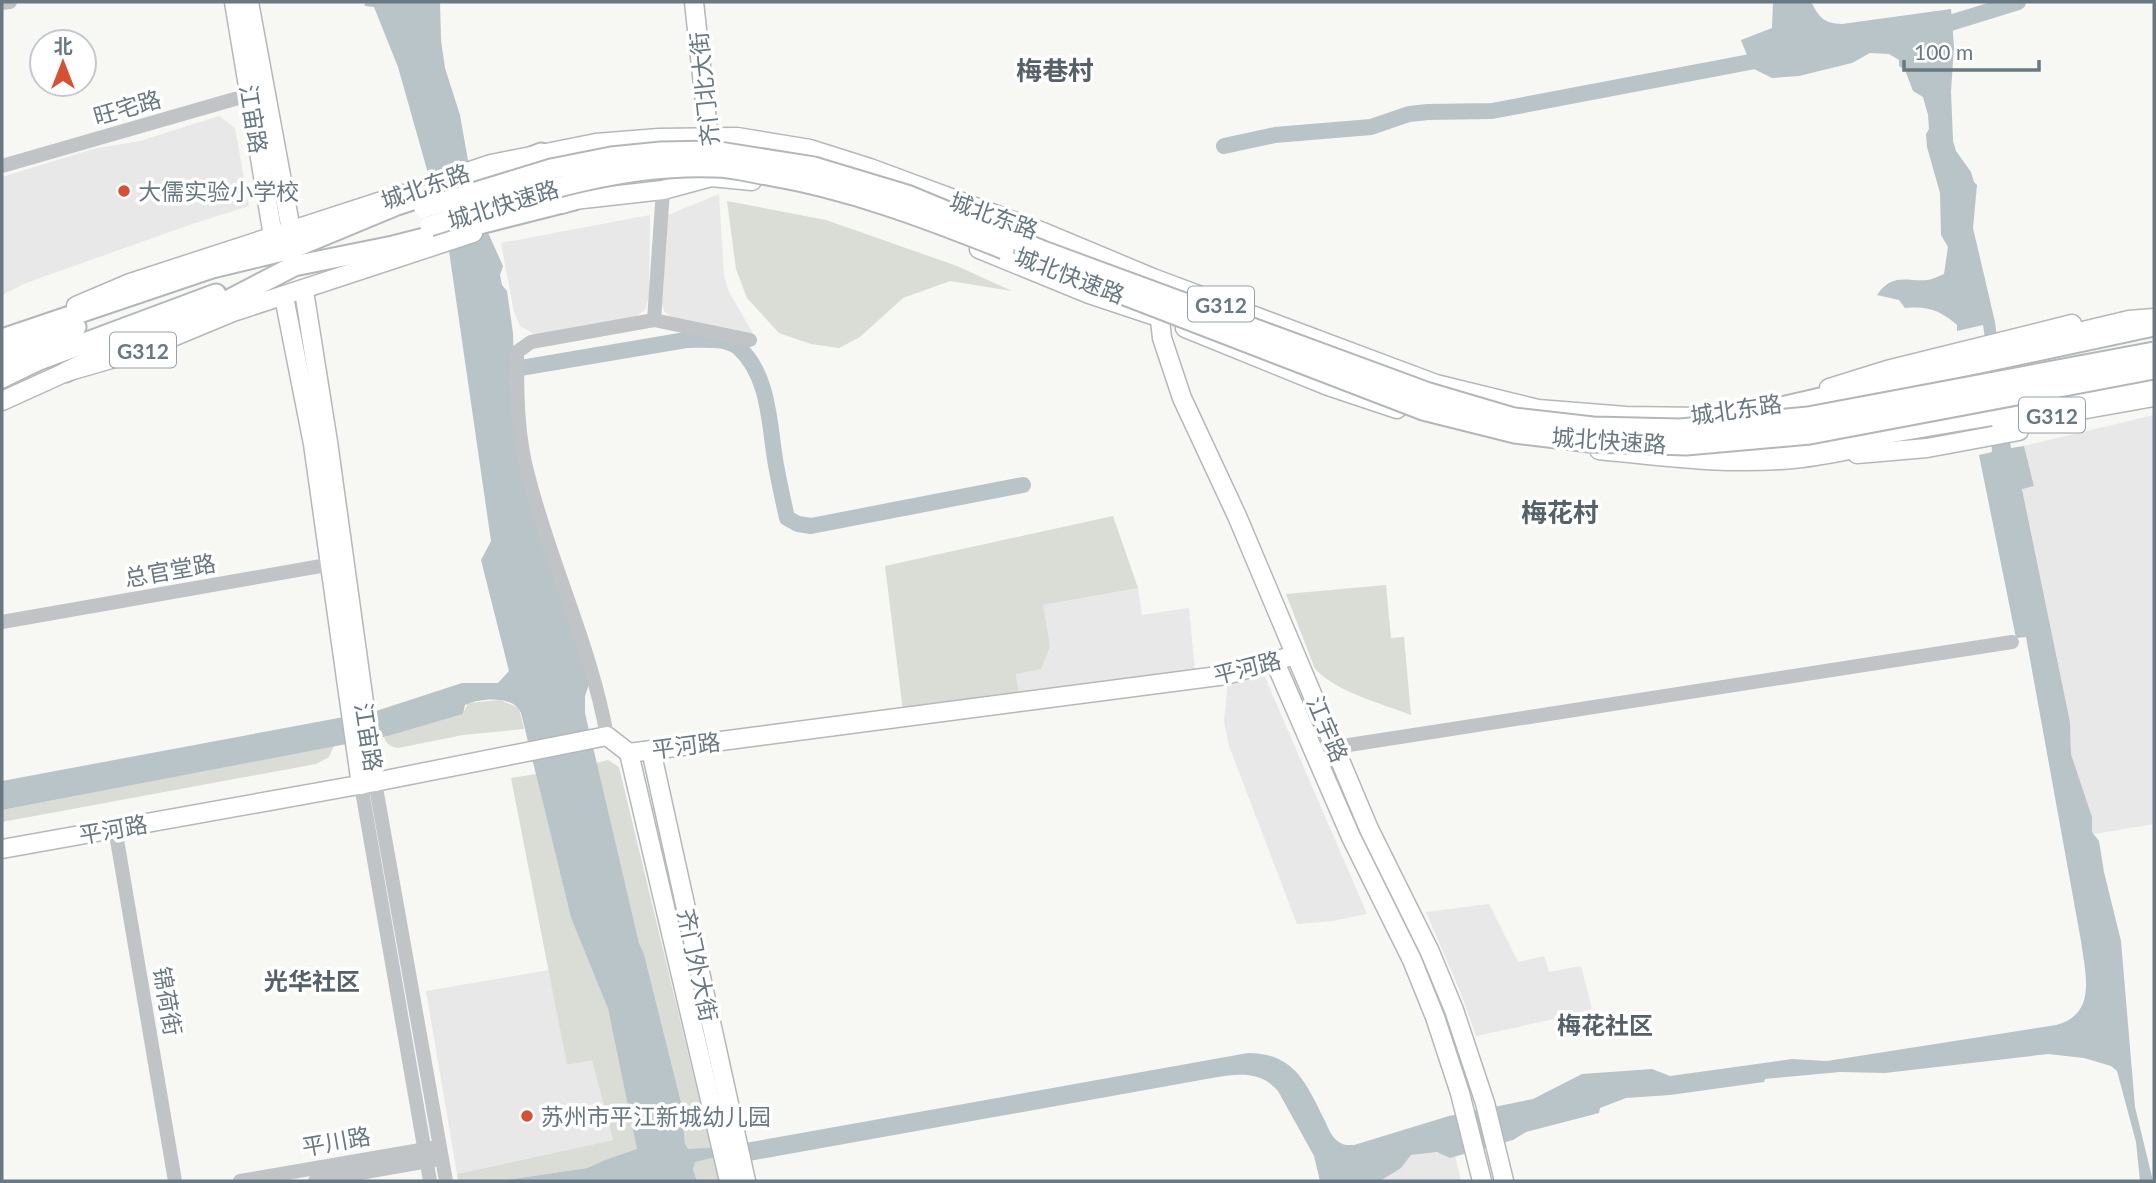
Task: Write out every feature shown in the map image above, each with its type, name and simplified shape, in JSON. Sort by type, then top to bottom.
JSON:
[{"type":"highway","points":[[2,339],[486,177],[541,153]]},
{"type":"highway","name":"城北快速路","points":[[2,359],[43,340],[287,245],[427,217],[564,185],[659,170],[715,167],[814,183],[904,210],[1423,410],[1515,433],[1591,434],[1808,417],[2154,352]]},
{"type":"highway","points":[[66,372],[128,342],[217,306],[287,245],[393,246],[574,200]]},
{"type":"highway","name":"城北快速路","points":[[2,378],[39,360],[154,315],[287,245]]},
{"type":"highway","points":[[1591,434],[1740,417],[2154,326]]},
{"type":"highway","name":"城北快速路","points":[[1591,434],[1686,445],[1810,434],[2154,369]]},
{"type":"highway","points":[[1591,434],[1687,453],[1806,447],[2154,388]]},
{"type":"main road","name":"江宙路","points":[[234,2],[258,92],[287,245]]},
{"type":"main road","name":"江宙路","points":[[249,2],[258,92]]},
{"type":"main road","name":"齐门北大街","points":[[694,2],[711,177]]},
{"type":"main road","name":"城北东路","points":[[287,245],[424,187],[491,164],[596,143],[737,136],[810,149],[1043,232],[1153,278],[1436,384],[1538,409],[1626,416],[1701,417],[1768,407],[2129,320],[2154,318]]},
{"type":"main road","name":"城北东路","points":[[2,401],[66,372],[139,351],[233,312],[574,200],[663,190],[711,177],[741,178],[822,194],[921,226],[1088,294],[1161,318],[1328,386],[1417,416],[1485,434],[1541,444],[1670,459],[1801,458],[2154,397]]},
{"type":"main road","name":"江宇路","points":[[1153,278],[1161,318],[1161,338],[1182,398],[1237,516],[1369,829],[1441,977],[1485,1103],[1504,1181]]},
{"type":"main road","name":"江宙路","points":[[304,290],[337,563],[368,784]]},
{"type":"main road","name":"江宙路","points":[[284,297],[337,563]]},
{"type":"main road","points":[[1768,407],[1887,370],[2124,311],[2154,307]]},
{"type":"main road","points":[[1801,458],[1927,448],[2154,406]]},
{"type":"main road","name":"平河路","points":[[2,849],[368,784],[601,738],[629,753],[1226,675],[1295,655]]},
{"type":"main road","name":"江宇路","points":[[1275,662],[1351,837],[1417,972],[1439,1028],[1464,1108],[1482,1181]]},
{"type":"main road","name":"齐门外大街","points":[[651,750],[727,1136]]},
{"type":"main road","name":"齐门外大街","points":[[629,753],[737,1180]]},
{"type":"street","points":[[2,3],[10,2]]},
{"type":"street","name":"旺宅路","points":[[2,166],[258,92]]},
{"type":"street","points":[[654,320],[663,190]]},
{"type":"street","points":[[601,738],[592,668],[527,473],[516,385],[517,352],[531,342],[654,320],[750,340]]},
{"type":"street","name":"总官堂路","points":[[2,622],[337,563]]},
{"type":"street","points":[[1336,747],[2012,642]]},
{"type":"street","name":"江宙路","points":[[368,784],[445,1178]]},
{"type":"street","name":"江宙路","points":[[368,784],[430,1180]]},
{"type":"street","name":"锦荷街","points":[[115,828],[175,1181]]},
{"type":"street","name":"平川路","points":[[240,1181],[441,1153]]},
{"type":"street","name":"平川路","points":[[315,1181],[426,1155]]},
{"type":"shaded area","points":[[364,2],[440,2],[445,68],[460,115],[470,172],[485,226],[503,266],[500,275],[502,285],[507,291],[513,333],[514,368],[510,380],[525,481],[590,681],[585,696],[585,713],[639,943],[681,1102],[685,1144],[688,1149],[723,1147],[1248,1053],[1264,1054],[1288,1064],[1304,1082],[1336,1140],[1346,1145],[1354,1145],[1449,1116],[1533,1099],[1582,1074],[1652,1069],[1670,1076],[1792,1059],[1827,1061],[2056,1025],[2069,1020],[2078,1012],[2086,991],[2081,941],[2026,637],[2016,638],[1979,455],[1992,452],[1990,423],[1997,419],[1983,325],[1957,331],[1957,325],[1939,313],[1927,309],[1905,308],[1899,300],[1877,295],[1889,283],[1895,281],[1928,280],[1944,274],[1948,247],[1941,235],[1940,193],[1927,147],[1928,115],[1923,97],[1913,91],[1905,70],[1899,66],[1899,60],[1889,54],[1870,53],[1852,63],[1799,76],[1772,78],[1752,68],[1741,40],[1772,28],[1773,2],[1811,2],[1823,19],[1842,24],[1951,9],[1954,47],[1951,91],[1953,141],[1956,151],[1977,185],[1973,228],[1995,322],[2011,448],[2024,446],[2034,486],[2022,489],[2070,722],[2071,754],[2092,817],[2092,832],[2099,841],[2121,941],[2135,1107],[2153,1181],[2140,1181],[2136,1142],[2117,1071],[2111,1066],[2084,1058],[2048,1054],[1885,1073],[1840,1072],[1765,1079],[1764,1082],[1670,1095],[1626,1098],[1600,1108],[1599,1113],[1526,1132],[1513,1140],[1450,1158],[1437,1152],[1411,1155],[1401,1168],[1380,1181],[1320,1181],[1314,1156],[1278,1091],[1264,1080],[1239,1075],[727,1165],[724,1155],[695,1162],[693,1169],[697,1181],[499,1181],[587,1168],[637,1149],[608,1009],[571,918],[521,713],[517,707],[504,701],[479,701],[465,705],[463,714],[388,736],[2,810],[2,781],[376,711],[462,683],[498,683],[509,671],[481,560],[491,541],[448,244],[398,67],[374,7],[365,6]]},
{"type":"shaded area","name":"大儒实验小学校","points":[[219,116],[235,128],[249,206],[26,283],[2,295],[2,177],[93,149],[140,141]]},
{"type":"shaded area","points":[[719,194],[724,276],[729,292],[755,337],[670,316],[664,311],[662,303],[668,215]]},
{"type":"shaded area","points":[[727,201],[826,220],[957,266],[1012,291],[950,281],[903,298],[860,337],[839,348],[811,344],[779,333],[747,298],[736,269]]},
{"type":"shaded area","points":[[650,215],[649,295],[646,308],[641,313],[635,317],[536,335],[520,326],[514,312],[501,243]]},
{"type":"shaded area","points":[[2154,415],[2154,824],[2094,834],[2092,817],[2071,754],[2070,722],[2022,488],[2034,485],[2024,446]]},
{"type":"shaded area","points":[[1113,516],[1138,588],[1043,605],[1050,646],[1041,669],[1016,674],[1019,695],[903,711],[885,566]]},
{"type":"shaded area","points":[[1386,585],[1391,638],[1404,637],[1411,715],[1348,691],[1315,669],[1286,594]]},
{"type":"shaded area","points":[[1138,588],[1142,615],[1189,608],[1195,671],[1019,695],[1016,673],[1040,669],[1043,605]]},
{"type":"shaded area","points":[[1264,675],[1367,914],[1333,921],[1297,924],[1229,746],[1224,722],[1228,682]]},
{"type":"shaded area","points":[[500,700],[519,708],[524,729],[463,735],[398,748],[389,745],[384,737],[463,714],[468,703]]},
{"type":"shaded area","points":[[334,746],[329,757],[316,764],[2,822],[2,810]]},
{"type":"shaded area","points":[[608,760],[619,767],[719,1181],[697,1181],[685,1144],[681,1102],[596,763]]},
{"type":"shaded area","points":[[536,774],[571,918],[608,1009],[638,1150],[587,1168],[499,1181],[458,1181],[457,1174],[613,1140],[592,1060],[567,1065],[511,778]]},
{"type":"shaded area","points":[[1489,904],[1518,962],[1544,956],[1549,972],[1581,966],[1592,1009],[1476,1036],[1426,912]]},
{"type":"shaded area","points":[[549,970],[567,1065],[592,1059],[613,1140],[457,1174],[426,991]]},
{"type":"shaded area","points":[[1442,1153],[1450,1158],[1455,1156],[1461,1181],[1380,1181],[1400,1168],[1411,1155]]},
{"type":"waterway","points":[[1934,28],[2018,2]]},
{"type":"waterway","points":[[1224,146],[1275,135],[1371,127],[1409,114],[1492,111],[1771,58]]},
{"type":"waterway","points":[[503,371],[686,340],[714,340],[734,344],[749,359],[762,387],[787,518],[798,524],[811,526],[1023,485]]},
{"type":"place","name":"大儒实验小学校","points":[[124,191]]},
{"type":"place","name":"苏州市平江新城幼儿园","points":[[527,1116]]},
{"type":"district","name":"梅巷村","points":[[1055,70]]},
{"type":"district","name":"梅花村","points":[[1560,512]]},
{"type":"district","name":"光华社区","points":[[312,980]]},
{"type":"district","name":"梅花社区","points":[[1605,1024]]}]
